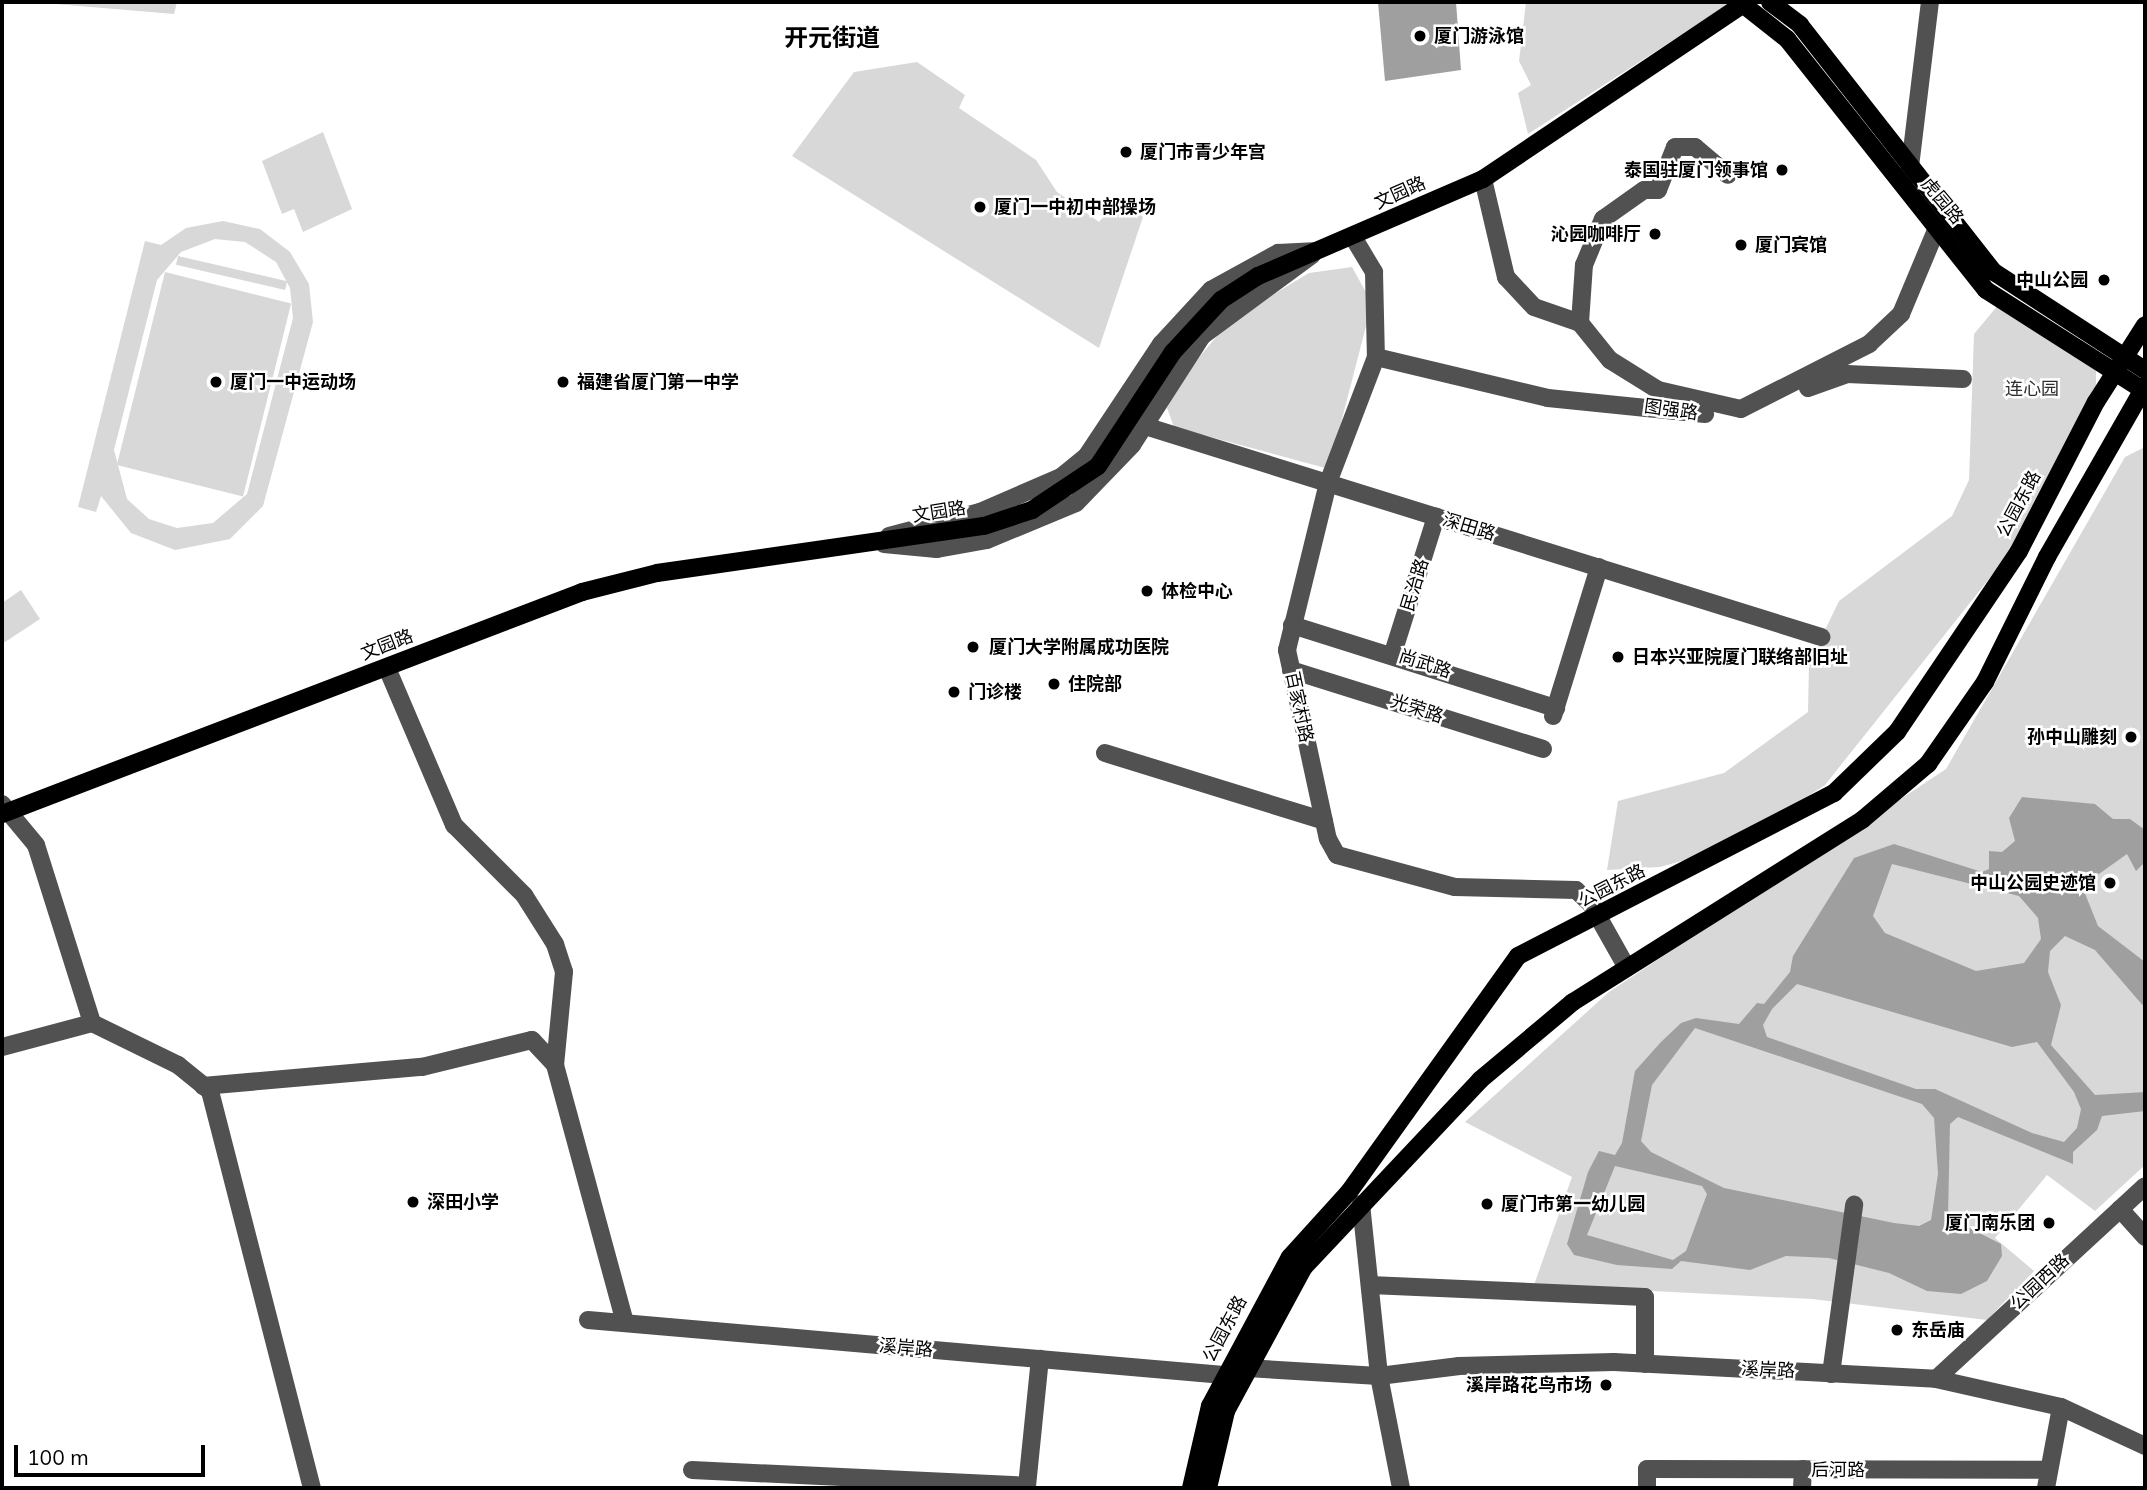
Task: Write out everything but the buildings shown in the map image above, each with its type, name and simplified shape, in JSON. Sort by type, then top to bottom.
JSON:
[{"type":"main road","name":"虎园路","points":[[1770,2],[1800,25],[1910,169],[1994,272],[2145,370]]},
{"type":"main road","name":"虎园路","points":[[1743,3],[1787,39],[1986,290],[2116,374],[2144,389]]},
{"type":"main road","name":"文园路","points":[[4,810],[387,668],[582,592],[644,576],[984,526],[1032,510],[1098,466],[1190,328],[1258,276],[1483,179],[1743,3]]},
{"type":"main road","name":"公园东路","points":[[1191,1488],[1210,1406],[1224,1375],[1290,1257],[1349,1192],[1518,956],[1598,918],[1834,793],[1897,733],[2019,551],[2145,325]]},
{"type":"main road","name":"公园东路","points":[[1209,1488],[1226,1411],[1304,1267],[1479,1080],[1573,1002],[1862,820],[1928,764],[1984,682],[2047,557],[2144,389]]},
{"type":"street","points":[[1907,193],[1930,2]]},
{"type":"street","points":[[1580,323],[1584,265],[1603,219],[1644,190],[1658,190],[1675,147],[1695,147],[1728,174]]},
{"type":"street","points":[[1483,179],[1506,277],[1534,307],[1580,323],[1610,360],[1658,390],[1741,409],[1869,344],[1900,314],[1937,228]]},
{"type":"street","name":"百家村路","points":[[1353,237],[1374,272],[1376,356],[1328,483],[1292,625],[1291,670],[1325,821],[1337,855],[1455,887],[1576,890],[1598,918],[1627,968]]},
{"type":"street","points":[[870,543],[1025,496],[1086,457],[1116,417],[1161,344],[1211,290],[1278,253],[1317,251]]},
{"type":"street","points":[[870,543],[937,548],[1036,523],[1108,476],[1145,425],[1202,336],[1317,251]]},
{"type":"street","name":"图强路","points":[[1376,356],[1548,398],[1729,418],[1847,374],[1963,379]]},
{"type":"street","name":"深田路","points":[[1116,417],[1821,637]]},
{"type":"street","name":"民治路","points":[[1393,653],[1436,517]]},
{"type":"street","name":"尚武路","points":[[1292,625],[1393,653],[1555,712],[1599,567]]},
{"type":"street","points":[[387,668],[454,825],[524,895],[555,944],[564,972],[555,1065],[625,1323]]},
{"type":"street","name":"光荣路","points":[[1291,670],[1543,749]]},
{"type":"street","points":[[1105,753],[1325,821]]},
{"type":"street","points":[[4,810],[36,845],[92,1023]]},
{"type":"street","points":[[2,1047],[92,1023],[178,1065],[203,1086],[312,1488]]},
{"type":"street","points":[[203,1086],[422,1067],[533,1040],[555,1065]]},
{"type":"street","name":"公园西路","points":[[1936,1380],[2145,1185]]},
{"type":"street","points":[[1361,1204],[1379,1376],[1401,1488]]},
{"type":"street","points":[[1831,1374],[1842,1266],[1854,1205]]},
{"type":"street","points":[[2120,1209],[2145,1237]]},
{"type":"street","points":[[1370,1285],[1645,1297],[1646,1364]]},
{"type":"street","name":"溪岸路","points":[[588,1320],[1224,1375]]},
{"type":"street","points":[[692,1470],[1027,1486],[1040,1359]]},
{"type":"street","name":"溪岸路","points":[[1247,1368],[1379,1376],[1460,1366],[1646,1364],[1936,1380],[2061,1407],[2145,1446]]},
{"type":"street","points":[[2047,1479],[2061,1407]]},
{"type":"street","name":"后河路","points":[[1647,1488],[1647,1469],[1803,1469],[2047,1479]]},
{"type":"street","points":[[1802,1488],[1803,1469]]},
{"type":"green space","points":[[32,2],[177,2],[174,14]]},
{"type":"green space","points":[[1526,2],[1732,2],[1528,134],[1518,93],[1531,85],[1519,61]]},
{"type":"green space","name":"厦门一中初中部操场","points":[[917,62],[965,95],[959,108],[1036,160],[1057,192],[1099,222],[1120,197],[1143,217],[1099,348],[792,156],[854,72]]},
{"type":"green space","points":[[323,132],[352,209],[303,232],[294,209],[282,214],[262,161]]},
{"type":"green space","points":[[223,221],[260,229],[290,252],[309,284],[313,322],[263,506],[230,539],[175,550],[131,533],[101,496],[96,512],[78,507],[145,241],[161,245],[186,228]],"holes":[[[215,239],[245,242],[276,262],[290,288],[293,318],[247,494],[213,523],[177,528],[149,519],[127,499],[114,450],[157,280],[181,252]]]},
{"type":"green space","points":[[178,256],[287,281],[285,290],[176,265]]},
{"type":"green space","points":[[1352,267],[1372,303],[1329,469],[1174,427],[1167,408],[1182,377],[1231,320],[1309,273]]},
{"type":"green space","points":[[165,272],[291,303],[243,497],[117,465]]},
{"type":"green space","name":"连心园","points":[[2004,298],[2096,358],[2096,407],[2012,550],[1825,785],[1728,848],[1660,867],[1607,870],[1618,801],[1724,773],[1808,712],[1809,663],[1839,601],[1952,516],[1969,480],[1974,334]]},
{"type":"green space","points":[[2145,447],[2145,1165],[2095,1211],[2047,1175],[1995,1238],[2034,1271],[1987,1320],[1812,1299],[1534,1285],[1572,1177],[1465,1122],[1609,992],[1946,769],[2125,457]]},
{"type":"green space","points":[[21,590],[40,619],[2,644],[2,603]]},
{"type":"shaded area","name":"厦门游泳馆","points":[[1378,2],[1456,2],[1461,70],[1385,81]]},
{"type":"shaded area","points":[[2022,797],[2095,804],[2113,819],[2130,819],[2145,830],[2145,862],[2136,871],[2127,854],[2082,886],[2098,926],[2145,962],[2145,1008],[2095,950],[2065,936],[2050,951],[2048,972],[2061,1005],[2051,1045],[2095,1095],[2145,1092],[2145,1111],[2102,1116],[2097,1130],[2073,1152],[2073,1164],[1958,1117],[1950,1124],[1948,1217],[2001,1244],[2002,1256],[1987,1281],[1961,1294],[1927,1291],[1889,1273],[1829,1258],[1786,1256],[1750,1270],[1681,1261],[1672,1269],[1617,1265],[1574,1255],[1567,1244],[1588,1172],[1599,1151],[1615,1155],[1622,1143],[1635,1071],[1661,1042],[1681,1023],[1696,1018],[1739,1024],[1757,1003],[1764,1004],[1790,972],[1793,956],[1854,858],[1894,844],[1982,872],[1989,869],[1989,851],[2002,852],[2015,841],[2009,818]],"holes":[[[1892,864],[2019,896],[2038,918],[2041,939],[2024,963],[1976,971],[1885,933],[1873,916]],[[1797,984],[2012,1047],[2037,1042],[2074,1092],[2081,1109],[2077,1128],[2064,1142],[2032,1133],[1935,1089],[1916,1089],[1767,1037],[1763,1025],[1772,1009]],[[1695,1028],[1922,1104],[1934,1118],[1938,1174],[1931,1220],[1919,1226],[1894,1223],[1724,1188],[1651,1152],[1641,1141],[1652,1085]],[[1615,1166],[1702,1186],[1707,1194],[1686,1251],[1673,1260],[1587,1235]]]},
{"type":"place","name":"厦门游泳馆","points":[[1420,36]]},
{"type":"place","name":"厦门市青少年宫","points":[[1126,152]]},
{"type":"place","name":"泰国驻厦门领事馆","points":[[1782,170]]},
{"type":"place","name":"厦门一中初中部操场","points":[[980,207]]},
{"type":"place","name":"沁园咖啡厅","points":[[1655,234]]},
{"type":"place","name":"厦门宾馆","points":[[1741,245]]},
{"type":"place","name":"中山公园","points":[[2104,280]]},
{"type":"place","name":"厦门一中运动场","points":[[216,382]]},
{"type":"place","name":"福建省厦门第一中学","points":[[563,382]]},
{"type":"place","name":"体检中心","points":[[1147,591]]},
{"type":"place","name":"厦门大学附属成功医院","points":[[973,647]]},
{"type":"place","name":"日本兴亚院厦门联络部旧址","points":[[1618,657]]},
{"type":"place","name":"住院部","points":[[1054,684]]},
{"type":"place","name":"门诊楼","points":[[954,692]]},
{"type":"place","name":"孙中山雕刻","points":[[2131,737]]},
{"type":"place","name":"中山公园史迹馆","points":[[2110,883]]},
{"type":"place","name":"深田小学","points":[[413,1202]]},
{"type":"place","name":"厦门市第一幼儿园","points":[[1487,1204]]},
{"type":"place","name":"厦门南乐团","points":[[2049,1223]]},
{"type":"place","name":"东岳庙","points":[[1897,1330]]},
{"type":"place","name":"溪岸路花鸟市场","points":[[1606,1385]]},
{"type":"district","name":"开元街道","points":[[832,38]]}]
